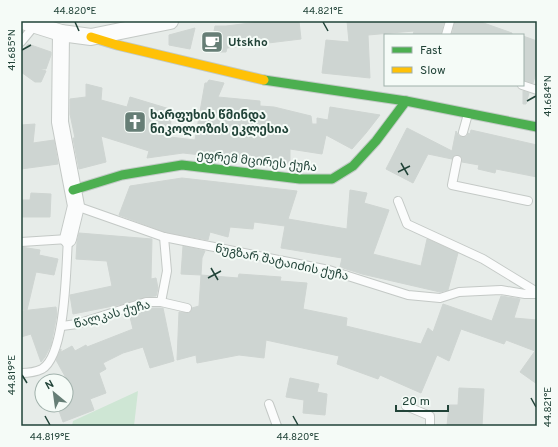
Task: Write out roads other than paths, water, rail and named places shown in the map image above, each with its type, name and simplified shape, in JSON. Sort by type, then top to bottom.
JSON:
[{"type":"street","points":[[91,37],[170,21]]},
{"type":"street","points":[[29,23],[61,33],[91,37],[117,45],[264,80],[406,101],[537,127]]},
{"type":"street","points":[[61,33],[60,122],[76,206],[68,239]]},
{"type":"street","name":"ეფრემ მცირეს ქუჩა","points":[[73,190],[122,175],[182,165],[300,179],[335,180],[353,166],[376,141],[406,101]]},
{"type":"lane","points":[[446,34],[450,21]]},
{"type":"lane","points":[[21,42],[29,23]]},
{"type":"lane","points":[[524,86],[537,90]]},
{"type":"lane","points":[[463,132],[468,113]]},
{"type":"lane","points":[[457,160],[452,184],[528,201]]},
{"type":"lane","points":[[398,201],[407,224],[483,259],[537,293]]},
{"type":"lane","name":"ნუგზარ შატაიძის ქუჩა","points":[[76,206],[164,237],[329,270],[408,295],[440,298],[459,292],[501,290],[525,294],[537,293]]},
{"type":"lane","points":[[161,302],[167,271],[164,237]]},
{"type":"lane","points":[[21,242],[68,239],[62,326],[54,354],[43,368],[21,373]]},
{"type":"lane","name":"წალკას ქუჩა","points":[[62,326],[77,324],[146,302],[161,302],[187,308]]},
{"type":"lane","points":[[269,404],[277,426]]},
{"type":"lane","points":[[406,406],[430,416],[430,426]]},
{"type":"place","name":"Utskho","points":[[212,42]]},
{"type":"place","name":"ხარფუხის წმინდა ნიკოლოზის ეკლესია","points":[[135,122]]}]
